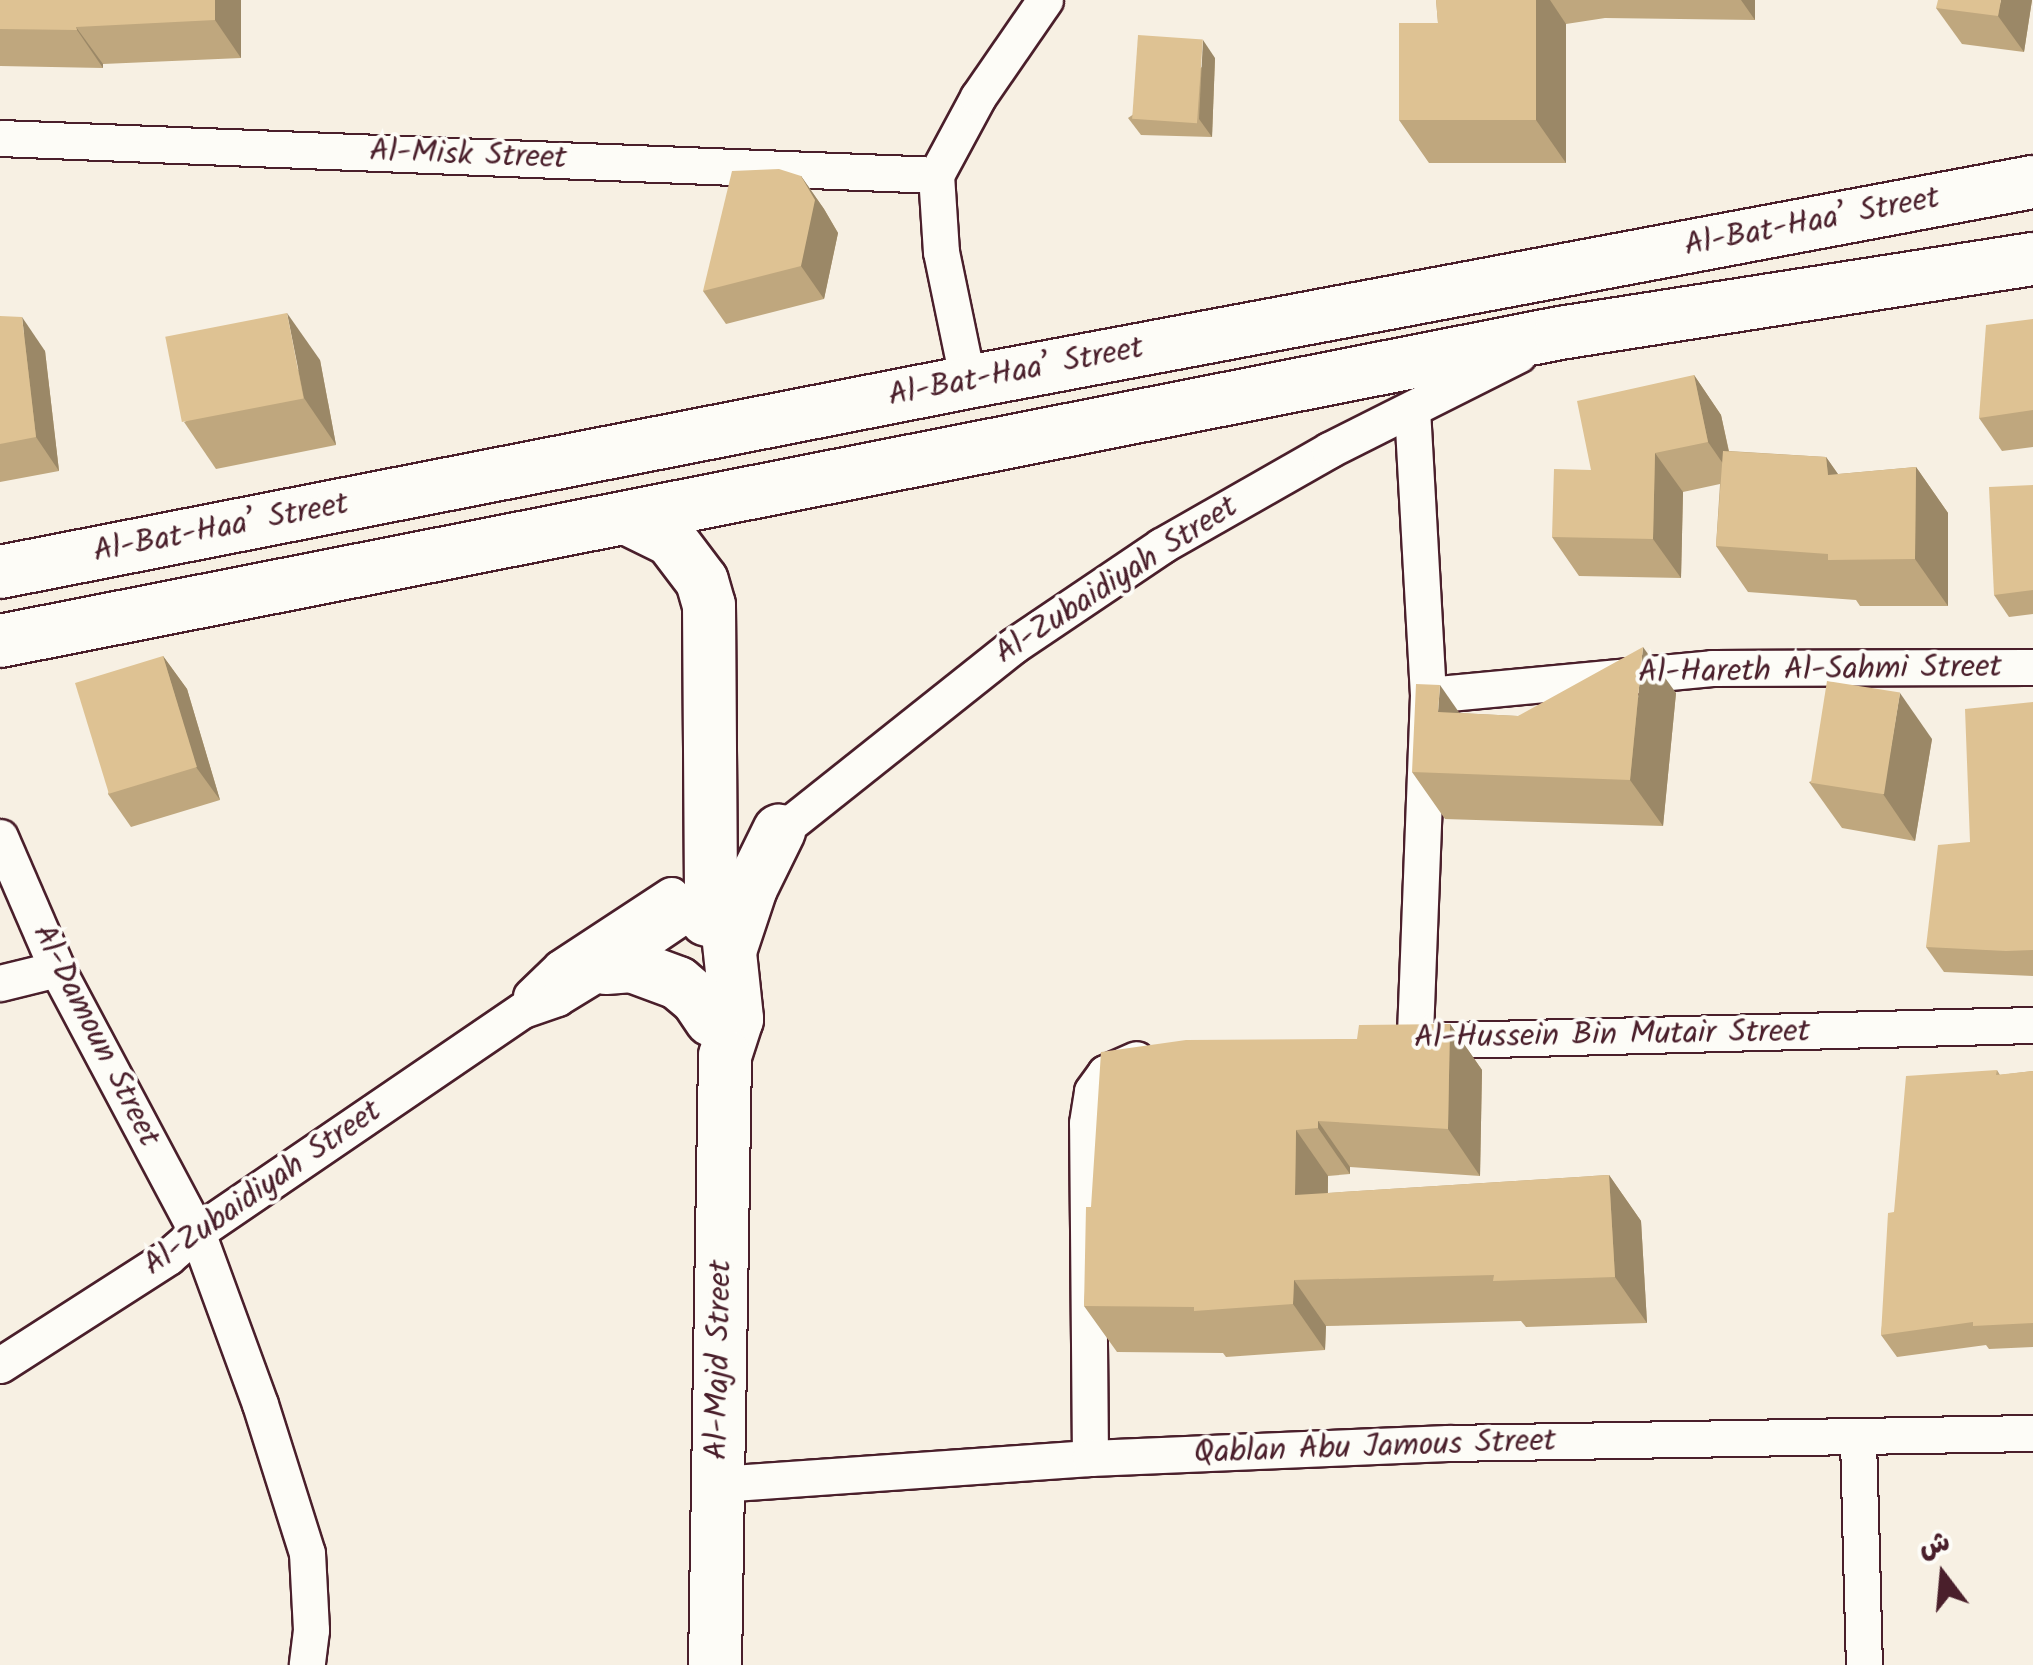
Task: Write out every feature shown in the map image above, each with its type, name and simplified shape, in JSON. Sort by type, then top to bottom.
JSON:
[{"type":"street","points":[[968,382],[941,252],[936,174],[978,96],[1045,0]]},
{"type":"street","name":"Al-Misk Street","points":[[0,138],[936,174]]},
{"type":"street","name":"Al-Bat-Haa’ Street","points":[[0,572],[968,382],[2033,182]]},
{"type":"street","name":"Al-Bat-Haa’ Street","points":[[0,642],[1560,333],[2033,259]]},
{"type":"street","name":"Al-Zubaidiyah Street","points":[[523,1010],[557,998],[684,915],[711,886],[1014,646],[1161,546],[1329,450],[1560,333]]},
{"type":"street","points":[[1412,409],[1428,695],[1415,1041]]},
{"type":"street","name":"Al-Majd Street","points":[[626,518],[671,540],[702,581],[708,606],[711,886],[706,910],[718,1038],[715,1665]]},
{"type":"street","name":"Al-Hareth Al-Sahmi Street","points":[[1428,695],[1712,668],[2033,667]]},
{"type":"street","points":[[730,949],[751,888],[779,831]]},
{"type":"street","name":"Al-Damoun Street","points":[[0,837],[57,969],[196,1232],[290,1492],[306,1554],[311,1630],[307,1665]]},
{"type":"street","name":"Al-Zubaidiyah Street","points":[[0,1365],[168,1257],[196,1232],[523,1010],[560,968],[682,888],[711,886]]},
{"type":"street","name":"Al-Majd Street","points":[[711,886],[722,897],[737,1019],[718,1038]]},
{"type":"street","points":[[606,968],[632,966],[678,983],[697,999],[718,1038]]},
{"type":"street","points":[[0,983],[57,969]]},
{"type":"street","name":"Al-Hussein Bin Mutair Street","points":[[1376,1043],[2033,1025]]},
{"type":"street","points":[[1090,1458],[1087,1123],[1092,1091],[1105,1073],[1126,1061],[1177,1054]]},
{"type":"street","name":"Qablan Abu Jamous Street","points":[[718,1484],[1090,1458],[1448,1444],[2033,1433]]},
{"type":"street","points":[[1858,1439],[1864,1665]]},
{"type":"building","points":[[0,0],[215,0],[215,20],[76,27],[77,30],[0,29]]},
{"type":"building","points":[[1436,0],[1536,0],[1536,120],[1399,120],[1399,23],[1438,23]]},
{"type":"building","points":[[1938,0],[2001,0],[1998,16],[1936,8]]},
{"type":"building","points":[[1138,35],[1203,40],[1197,123],[1132,119]]},
{"type":"building","points":[[779,169],[801,176],[815,200],[801,266],[703,291],[732,171]]},
{"type":"building","points":[[287,313],[304,398],[182,422],[165,337]]},
{"type":"building","points":[[0,316],[22,317],[36,437],[0,444]]},
{"type":"building","points":[[2033,319],[2033,410],[1979,418],[1986,325]]},
{"type":"building","points":[[1694,375],[1708,442],[1655,453],[1653,539],[1552,537],[1554,469],[1591,470],[1577,401]]},
{"type":"building","points":[[1723,451],[1826,457],[1828,475],[1916,467],[1915,559],[1828,560],[1828,554],[1716,546]]},
{"type":"building","points":[[2033,485],[2033,590],[1994,595],[1989,487]]},
{"type":"building","points":[[1643,647],[1630,780],[1412,772],[1416,684],[1440,685],[1438,712],[1518,716]]},
{"type":"building","points":[[163,656],[197,767],[109,794],[75,683]]},
{"type":"building","points":[[1827,681],[1900,693],[1884,794],[1811,783]]},
{"type":"building","points":[[2033,702],[2033,950],[1926,947],[1938,845],[1970,842],[1965,709]]},
{"type":"building","points":[[1450,1024],[1448,1129],[1318,1121],[1318,1128],[1296,1130],[1295,1195],[1609,1175],[1615,1277],[1493,1281],[1494,1275],[1294,1280],[1293,1304],[1194,1311],[1194,1307],[1084,1306],[1086,1207],[1091,1207],[1101,1052],[1186,1040],[1357,1039],[1359,1025]]},
{"type":"building","points":[[1997,1070],[1996,1075],[2033,1071],[2033,1323],[1973,1326],[1973,1322],[1881,1335],[1888,1213],[1894,1212],[1906,1076]]}]
